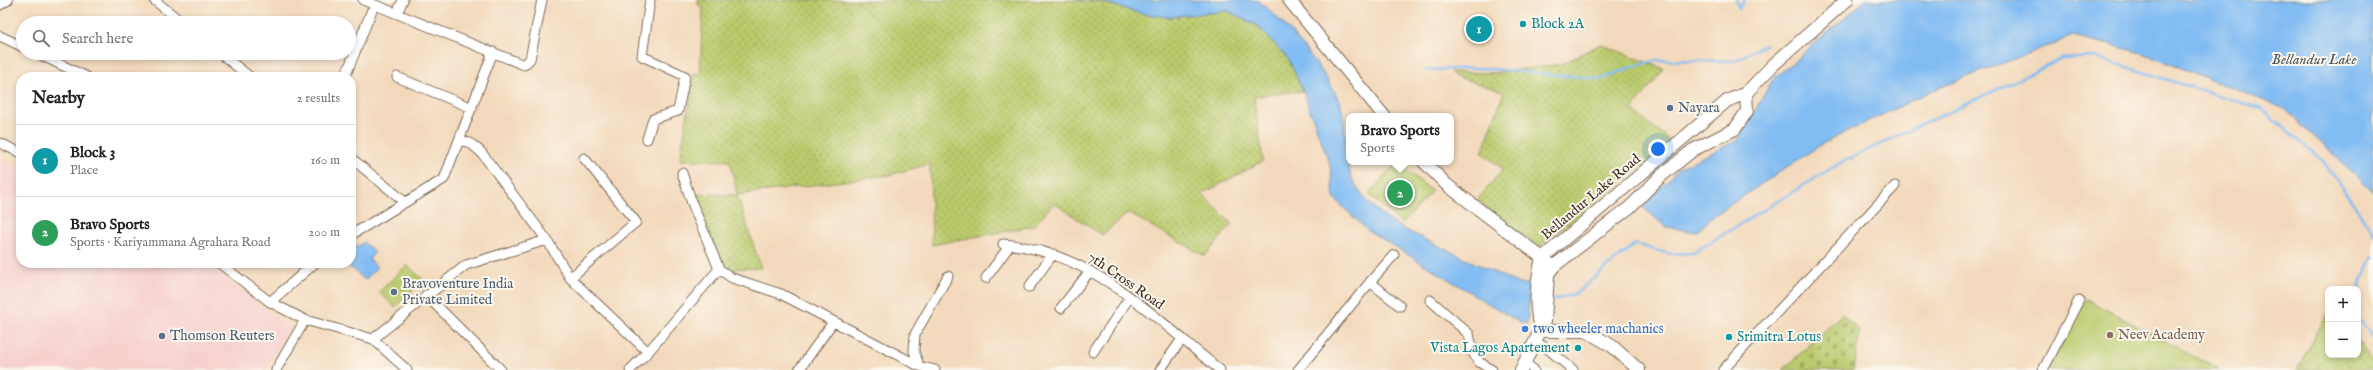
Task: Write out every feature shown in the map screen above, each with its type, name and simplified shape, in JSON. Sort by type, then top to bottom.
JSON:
[{"type":"street","points":[[0,5],[8,0]]},
{"type":"street","points":[[154,0],[174,16]]},
{"type":"street","points":[[363,0],[524,65],[528,62],[542,0]]},
{"type":"street","points":[[397,13],[402,0]]},
{"type":"street","points":[[647,139],[653,119],[678,111],[685,76],[642,56],[650,0]]},
{"type":"street","points":[[1289,0],[1382,113]]},
{"type":"street","name":"Bellandur Lake Road","points":[[1746,93],[1747,111],[1735,128],[1693,150],[1661,176],[1630,207],[1547,270],[1542,258],[1727,101],[1746,93],[1773,66],[1848,0]]},
{"type":"street","points":[[356,49],[374,4]]},
{"type":"street","points":[[0,36],[16,44]]},
{"type":"street","points":[[356,232],[444,179],[493,52]]},
{"type":"street","points":[[51,60],[76,72]]},
{"type":"street","points":[[229,60],[244,72]]},
{"type":"street","points":[[347,72],[352,60]]},
{"type":"street","points":[[397,77],[472,108]]},
{"type":"street","points":[[460,140],[470,144],[481,152],[547,240],[570,278],[648,352]]},
{"type":"street","points":[[0,144],[16,151]]},
{"type":"street","points":[[570,278],[636,222],[584,158]]},
{"type":"street","points":[[356,162],[405,202]]},
{"type":"street","points":[[1427,165],[1447,185],[1542,258]]},
{"type":"street","points":[[682,173],[692,203],[719,269],[732,278],[781,294],[919,366],[935,370]]},
{"type":"street","points":[[1723,370],[1895,186]]},
{"type":"street","points":[[373,339],[426,295],[466,265],[547,240]]},
{"type":"street","name":"7th Cross Road","points":[[986,278],[1006,245],[1030,247],[1053,254],[1090,271],[1130,298],[1182,339],[1215,368]]},
{"type":"street","points":[[1029,287],[1053,254]]},
{"type":"street","points":[[1298,370],[1370,282],[1394,256]]},
{"type":"street","points":[[226,268],[270,302],[305,320],[373,339],[407,370]]},
{"type":"street","points":[[270,302],[309,268]]},
{"type":"street","points":[[630,370],[648,352],[719,269]]},
{"type":"street","points":[[1527,368],[1540,328],[1547,270]]},
{"type":"street","points":[[1061,308],[1090,271]]},
{"type":"street","points":[[919,366],[914,351],[915,334],[948,276]]},
{"type":"street","points":[[1370,282],[1400,306]]},
{"type":"street","points":[[426,295],[501,370]]},
{"type":"street","points":[[1093,352],[1130,298]]},
{"type":"street","points":[[1430,300],[1469,334],[1473,353],[1478,362],[1492,370]]},
{"type":"street","points":[[2043,370],[2079,300]]},
{"type":"street","points":[[276,370],[305,320]]},
{"type":"street","points":[[799,370],[833,322]]},
{"type":"street","points":[[1540,328],[1547,348],[1573,370]]},
{"type":"street","points":[[1540,328],[1586,331],[1612,346],[1639,370]]},
{"type":"street","points":[[1160,370],[1182,339]]},
{"type":"shaded area","points":[[0,161],[16,168],[16,268],[213,268],[290,329],[265,370],[0,370]]},
{"type":"green space","points":[[698,0],[1078,0],[1098,1],[1143,14],[1168,17],[1228,11],[1258,26],[1289,60],[1303,91],[1254,96],[1263,161],[1202,194],[1232,224],[1205,256],[1128,213],[1102,235],[1054,203],[1033,226],[932,245],[930,164],[889,175],[737,195],[730,161],[680,160],[694,73],[700,74],[703,7],[698,5]]},
{"type":"green space","points":[[1601,44],[1664,69],[1632,110],[1672,142],[1538,247],[1477,200],[1503,169],[1482,153],[1504,92],[1454,76],[1450,72],[1493,73],[1562,64]]},
{"type":"green space","points":[[1394,165],[1401,165],[1432,191],[1402,224],[1369,194]]},
{"type":"green space","points":[[693,194],[737,195],[761,268],[725,269]]},
{"type":"green space","points":[[407,265],[423,280],[395,307],[379,292]]},
{"type":"green space","name":"Neev Academy","points":[[2086,299],[2219,370],[2048,370]]},
{"type":"green space","points":[[1842,314],[1860,331],[1853,370],[1783,370]]},
{"type":"green space","points":[[2325,318],[2325,358],[2361,358],[2361,345],[2373,362],[2373,370],[2297,370]]},
{"type":"water","points":[[1078,0],[1257,0],[1280,20],[1305,49],[1317,64],[1336,94],[1343,115],[1346,165],[1348,165],[1354,182],[1365,198],[1387,219],[1403,229],[1519,284],[1531,284],[1527,324],[1519,322],[1367,230],[1334,198],[1330,165],[1303,91],[1289,60],[1258,26],[1228,11],[1168,17],[1143,14],[1098,1]]},
{"type":"water","name":"Bellandur Lake","points":[[1866,0],[2373,0],[2373,192],[2285,109],[2143,53],[2073,36],[1931,91],[1822,144],[1716,214],[1696,232],[1666,227],[1643,207],[1679,168],[1738,140],[1773,79]]},
{"type":"water","points":[[363,242],[375,252],[369,259],[377,267],[365,280],[352,268],[356,268],[356,246],[358,247]]},
{"type":"waterway","points":[[1736,0],[1739,9]]},
{"type":"waterway","points":[[1739,9],[1744,0]]},
{"type":"waterway","points":[[1426,70],[1480,68],[1602,79],[1629,68],[1656,60],[1734,61],[1766,44]]},
{"type":"waterway","points":[[1549,301],[1575,294],[1635,244],[1670,254],[1693,253],[1840,163],[2062,59],[2094,57],[2262,109],[2325,163],[2371,229],[2373,236]]},
{"type":"waterway","points":[[2360,286],[2373,256]]},
{"type":"waterway","points":[[2361,321],[2373,338]]},
{"type":"place","name":"Block 2A","points":[[1523,24]]},
{"type":"place","name":"Block 3","points":[[1479,29]]},
{"type":"place","name":"Nayara","points":[[1670,108]]},
{"type":"place","name":"Bravo Sports","points":[[1400,193]]},
{"type":"place","name":"Bravoventure India Private Limited","points":[[394,292]]},
{"type":"place","name":"two wheeler machanics","points":[[1525,329]]},
{"type":"place","name":"Neev Academy","points":[[2110,335]]},
{"type":"place","name":"Thomson Reuters","points":[[162,336]]},
{"type":"place","name":"Srimitra Lotus","points":[[1729,337]]},
{"type":"place","name":"Vista Lagos Apartement","points":[[1578,348]]}]
